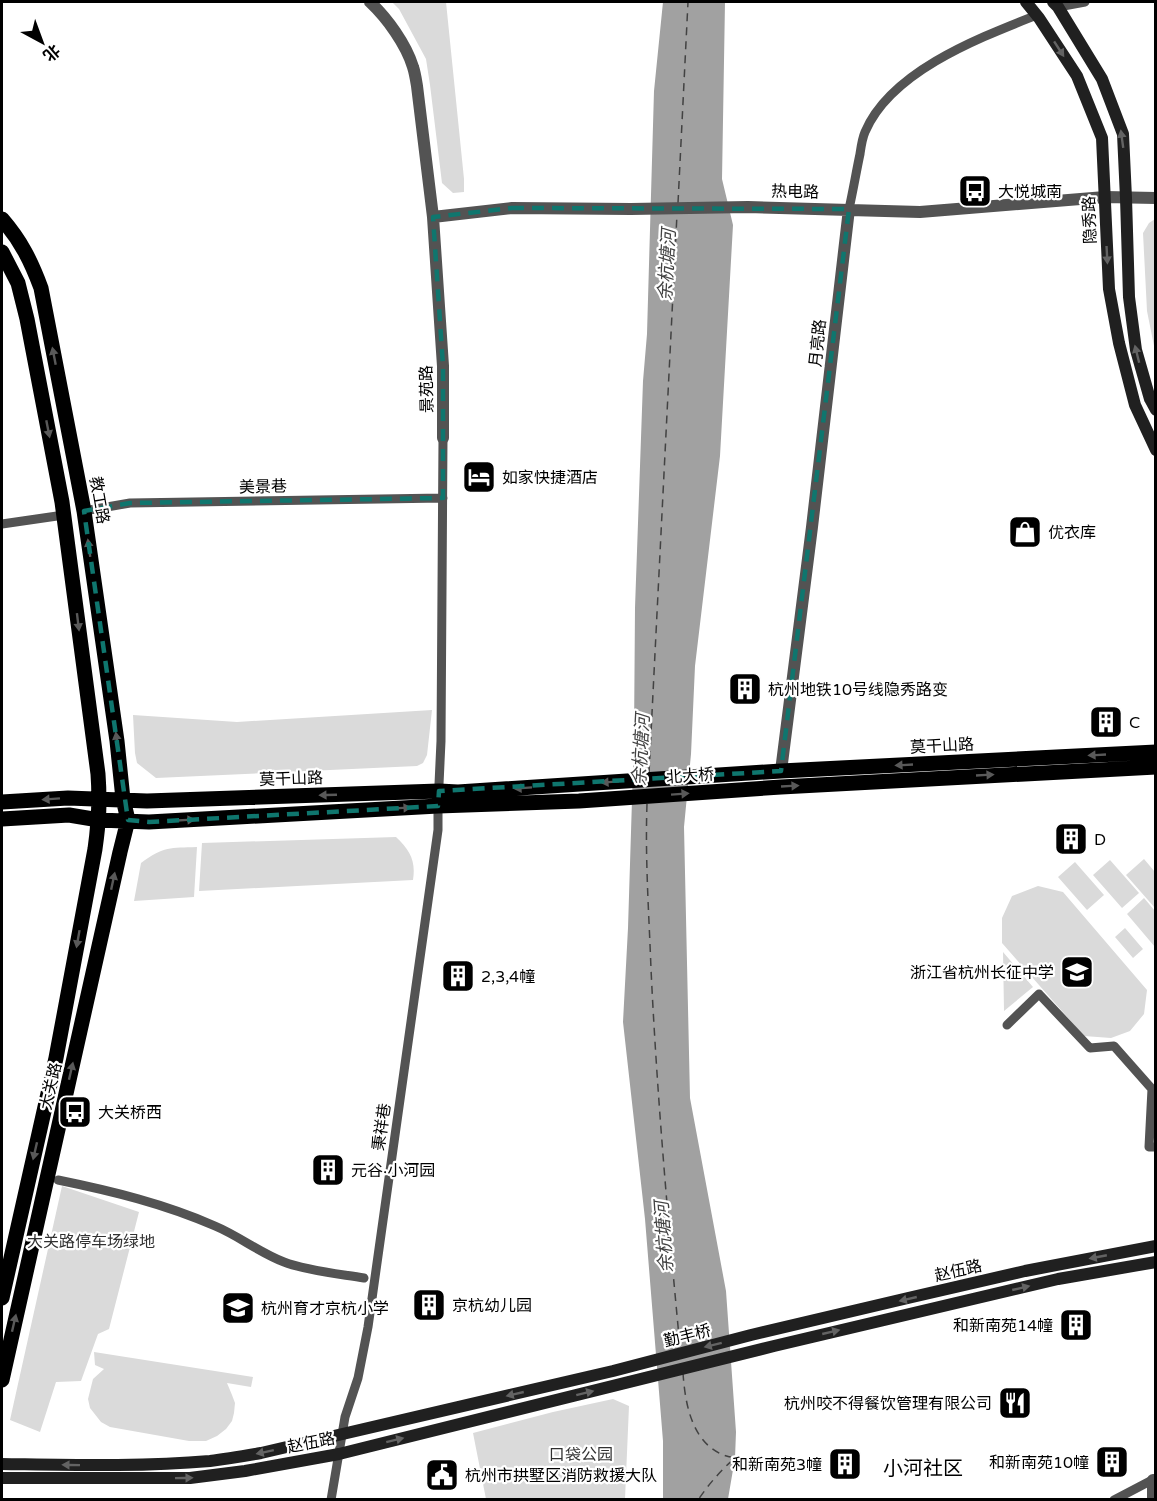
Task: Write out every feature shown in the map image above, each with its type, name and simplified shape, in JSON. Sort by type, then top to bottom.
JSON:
[{"type":"main road","name":"隐秀路","points":[[1026,2],[1077,76],[1102,138],[1109,289],[1119,343],[1135,405],[1155,450]]},
{"type":"main road","points":[[1055,4],[1102,79],[1123,134],[1129,297],[1136,350],[1155,410]]},
{"type":"main road","name":"教工路","points":[[2,219],[16,235],[28,256],[41,288],[84,511],[117,741],[123,799]]},
{"type":"main road","points":[[2,252],[18,283],[27,318],[64,515],[100,799]]},
{"type":"main road","name":"莫干山路","points":[[731,782],[782,771],[1155,752]]},
{"type":"main road","name":"莫干山路","points":[[731,782],[1155,766]]},
{"type":"main road","name":"北大桥","points":[[581,784],[731,782]]},
{"type":"main road","name":"北大桥","points":[[579,801],[731,782]]},
{"type":"main road","name":"莫干山路","points":[[2,819],[69,815],[99,820],[149,822],[439,798],[458,792],[581,784]]},
{"type":"main road","name":"莫干山路","points":[[2,802],[68,798],[147,801],[439,798],[579,801]]},
{"type":"main road","name":"大关路","points":[[2,1298],[56,1058],[99,820],[100,799]]},
{"type":"main road","name":"大关路","points":[[2,1380],[128,820],[123,799]]},
{"type":"main road","name":"赵伍路","points":[[770,1331],[1025,1271],[1155,1246]]},
{"type":"main road","name":"赵伍路","points":[[774,1346],[1058,1279],[1155,1262]]},
{"type":"main road","name":"勤丰桥","points":[[613,1371],[770,1331]]},
{"type":"main road","name":"勤丰桥","points":[[620,1384],[774,1346]]},
{"type":"main road","name":"赵伍路","points":[[2,1464],[122,1465],[213,1460],[261,1453],[613,1371]]},
{"type":"main road","name":"赵伍路","points":[[2,1478],[190,1478],[244,1471],[339,1454],[620,1384]]},
{"type":"street","name":"景苑路","points":[[370,2],[384,15],[413,66],[433,218],[443,366],[439,798]]},
{"type":"street","points":[[1055,4],[1084,2]]},
{"type":"street","name":"月亮路","points":[[782,771],[849,209],[864,133],[882,103],[911,78],[951,52],[1036,15]]},
{"type":"street","name":"热电路","points":[[433,218],[512,208],[748,207],[920,212],[1105,197],[1155,198]]},
{"type":"street","name":"美景巷","points":[[84,511],[130,503],[443,498]]},
{"type":"street","points":[[2,524],[64,515]]},
{"type":"street","name":"秉祥巷","points":[[332,1500],[345,1417],[358,1378],[368,1327],[438,830],[439,798]]},
{"type":"street","points":[[1007,1025],[1040,994],[1089,1048],[1114,1046],[1152,1089],[1152,1147]]},
{"type":"street","points":[[58,1180],[126,1195],[172,1209],[217,1227],[284,1263],[364,1278]]},
{"type":"street","points":[[1114,1500],[1154,1479]]},
{"type":"street","points":[[1153,1500],[1154,1479]]},
{"type":"highlighted area","points":[[512,208],[849,209],[781,771],[439,791],[438,806],[149,822],[128,820],[84,511],[130,503],[443,498],[443,366],[433,217]]},
{"type":"green space","points":[[392,2],[446,2],[464,192],[453,193],[442,183],[426,59],[399,9]]},
{"type":"green space","points":[[1155,219],[1155,351],[1147,311],[1143,233],[1149,223]]},
{"type":"green space","points":[[432,710],[427,755],[423,763],[417,766],[156,778],[137,763],[135,753],[133,715],[237,722]]},
{"type":"green space","points":[[396,837],[411,856],[414,867],[413,880],[199,891],[202,843]]},
{"type":"green space","points":[[197,847],[194,897],[134,901],[141,863],[156,853],[168,849]]},
{"type":"green space","points":[[1144,859],[1155,872],[1155,908],[1126,875]]},
{"type":"green space","points":[[1110,860],[1139,893],[1122,908],[1093,875]]},
{"type":"green space","points":[[1075,862],[1104,895],[1087,910],[1058,877]]},
{"type":"green space","points":[[1038,886],[1063,892],[1147,990],[1144,1014],[1130,1031],[1111,1038],[1084,1036],[1002,943],[1002,918],[1012,896]]},
{"type":"green space","points":[[1144,898],[1155,911],[1155,947],[1127,914]]},
{"type":"green space","points":[[1125,928],[1143,949],[1133,958],[1115,937]]},
{"type":"green space","points":[[1003,952],[1033,987],[1004,1011]]},
{"type":"green space","name":"大关路停车场绿地","points":[[62,1186],[139,1212],[109,1329],[98,1334],[81,1381],[56,1382],[40,1432],[10,1420]]},
{"type":"green space","points":[[94,1352],[253,1377],[251,1387],[227,1383],[235,1403],[232,1421],[226,1429],[206,1441],[189,1441],[110,1427],[101,1422],[90,1408],[88,1399],[93,1379],[104,1369],[95,1365]]},
{"type":"green space","name":"口袋公园","points":[[613,1399],[629,1406],[625,1499],[486,1499],[473,1433]]},
{"type":"water","name":"余杭塘河","points":[[663,2],[725,2],[722,179],[733,225],[720,456],[695,666],[691,754],[684,827],[690,1098],[726,1291],[736,1432],[735,1458],[728,1499],[663,1499],[663,1441],[645,1219],[623,1022],[628,928],[635,608],[643,381],[647,334],[654,91]]},
{"type":"ferry route","points":[[678,203],[688,2]]},
{"type":"ferry route","points":[[649,773],[677,214]]},
{"type":"ferry route","points":[[647,804],[653,1016],[680,1347]]},
{"type":"ferry route","points":[[683,1373],[688,1408],[696,1430],[711,1448],[723,1455],[735,1458],[698,1500]]},
{"type":"place","name":"大悦城南","points":[[975,191]]},
{"type":"place","name":"如家快捷酒店","points":[[479,477]]},
{"type":"place","name":"优衣库","points":[[1025,532]]},
{"type":"place","name":"杭州地铁10号线隐秀路变","points":[[745,689]]},
{"type":"place","name":"C","points":[[1106,722]]},
{"type":"place","name":"D","points":[[1071,839]]},
{"type":"place","name":"浙江省杭州长征中学","points":[[1077,972]]},
{"type":"place","name":"2,3,4幢","points":[[458,976]]},
{"type":"place","name":"大关桥西","points":[[75,1112]]},
{"type":"place","name":"元谷·小河园","points":[[328,1170]]},
{"type":"place","name":"京杭幼儿园","points":[[429,1305]]},
{"type":"place","name":"杭州育才京杭小学","points":[[238,1308]]},
{"type":"place","name":"和新南苑14幢","points":[[1076,1325]]},
{"type":"place","name":"杭州咬不得餐饮管理有限公司","points":[[1015,1403]]},
{"type":"place","name":"和新南苑10幢","points":[[1112,1462]]},
{"type":"place","name":"和新南苑3幢","points":[[845,1464]]},
{"type":"place","name":"杭州市拱墅区消防救援大队","points":[[442,1475]]},
{"type":"district","name":"小河社区","points":[[923,1468]]}]
